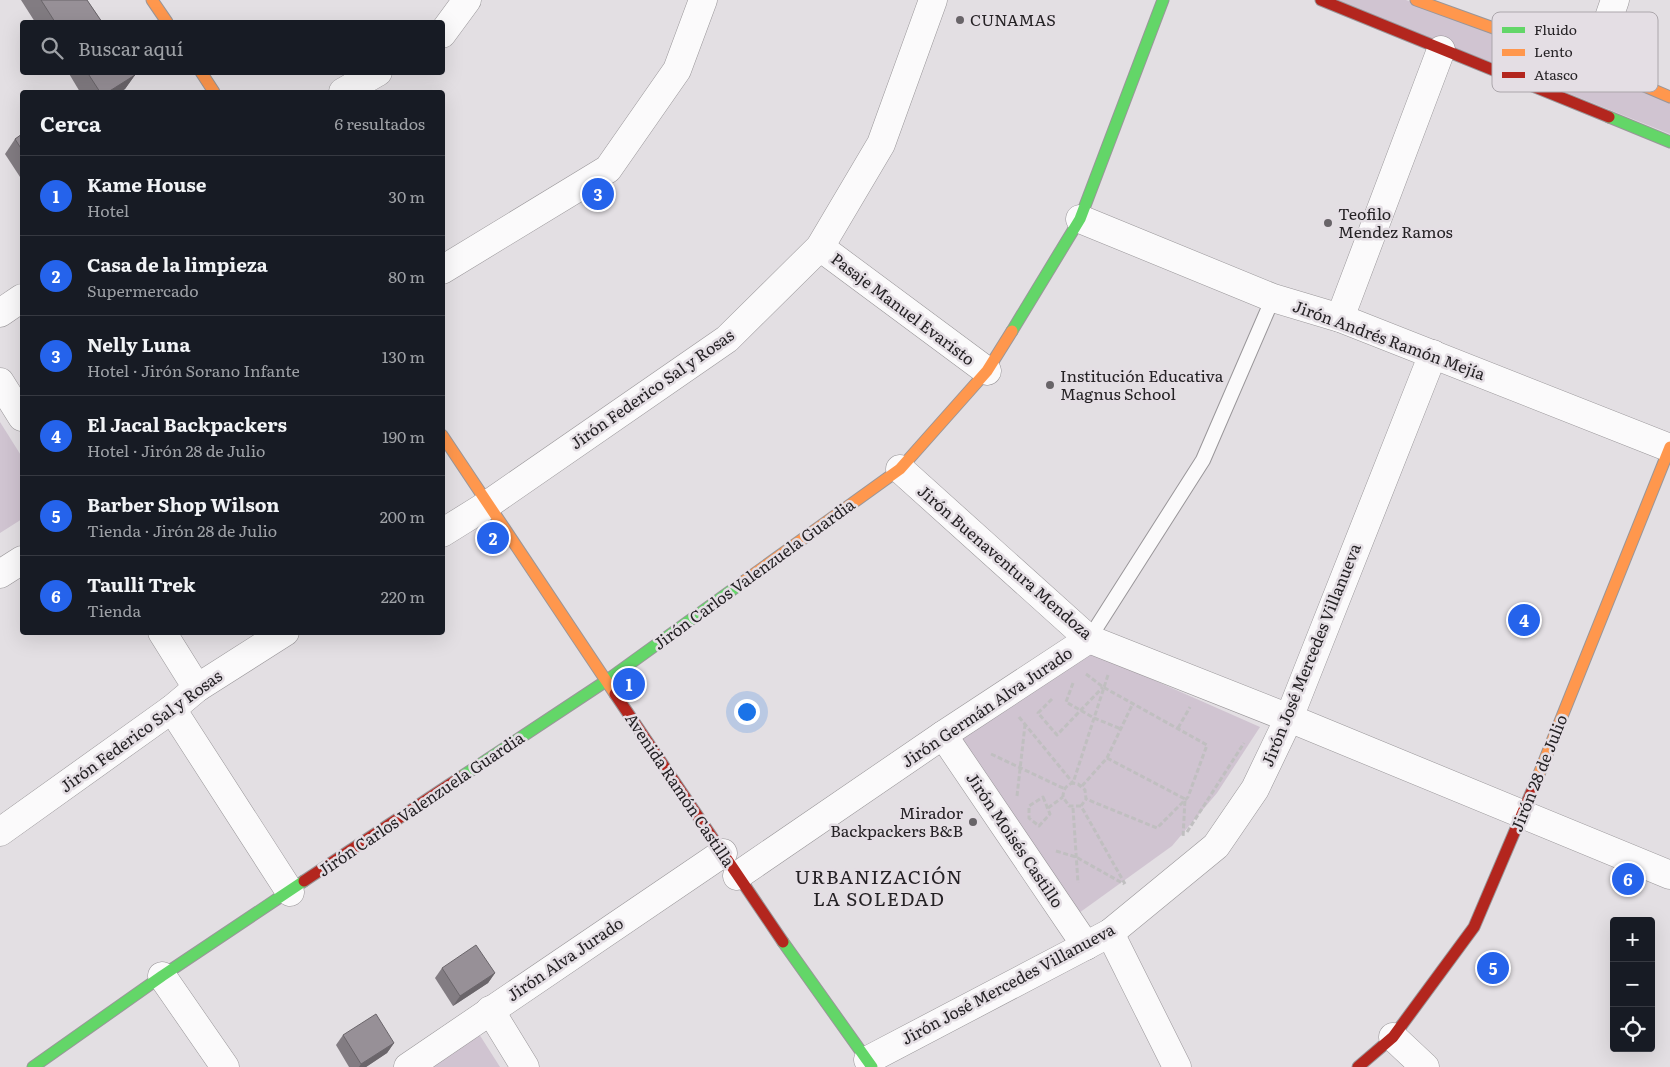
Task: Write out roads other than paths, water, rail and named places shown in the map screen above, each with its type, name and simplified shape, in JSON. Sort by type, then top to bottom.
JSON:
[{"type":"street","points":[[152,0],[166,20]]},
{"type":"street","points":[[445,30],[467,0]]},
{"type":"street","points":[[445,268],[608,169],[677,70],[703,0]]},
{"type":"street","name":"Jirón Federico Sal y Rosas","points":[[445,531],[727,339],[820,247],[881,144],[933,0]]},
{"type":"street","name":"Jirón Carlos Valenzuela Guardia","points":[[33,1067],[162,976],[606,680],[900,469],[986,371],[1080,219],[1163,0]]},
{"type":"street","points":[[1321,0],[1492,70]]},
{"type":"street","points":[[1416,0],[1492,27]]},
{"type":"street","points":[[1611,12],[1615,0]]},
{"type":"street","points":[[1340,318],[1441,50]]},
{"type":"street","points":[[202,75],[213,90]]},
{"type":"street","points":[[346,90],[373,75]]},
{"type":"street","points":[[1546,92],[1670,142]]},
{"type":"street","points":[[1658,92],[1670,97]]},
{"type":"street","name":"Jirón Andrés Ramón Mejía","points":[[1080,219],[1273,298],[1340,318],[1670,448]]},
{"type":"street","name":"Pasaje Manuel Evaristo","points":[[820,247],[986,371]]},
{"type":"street","points":[[0,314],[20,299]]},
{"type":"street","name":"Jirón José Mercedes Villanueva","points":[[870,1064],[1110,933],[1216,846],[1255,789],[1289,718],[1432,354]]},
{"type":"street","points":[[0,382],[20,414]]},
{"type":"street","name":"Avenida Ramón Castilla","points":[[445,440],[737,876],[870,1064]]},
{"type":"street","name":"Jirón 28 de Julio","points":[[1358,1067],[1393,1037],[1474,926],[1523,814],[1670,448]]},
{"type":"street","name":"Jirón Buenaventura Mendoza","points":[[900,469],[1088,639],[1289,718],[1670,875]]},
{"type":"street","points":[[0,574],[20,561]]},
{"type":"street","points":[[164,635],[197,688]]},
{"type":"street","name":"Jirón Federico Sal y Rosas","points":[[0,832],[172,709],[197,688],[280,635]]},
{"type":"street","name":"Jirón Germán Alva Jurado","points":[[737,876],[943,735],[1088,639]]},
{"type":"street","points":[[172,709],[290,892]]},
{"type":"street","name":"Jirón Moisés Castillo","points":[[943,735],[1086,946]]},
{"type":"street","name":"Jirón Alva Jurado","points":[[408,1067],[723,853]]},
{"type":"street","points":[[1110,933],[1177,1067]]},
{"type":"street","points":[[162,976],[225,1067]]},
{"type":"street","points":[[490,1010],[525,1067]]},
{"type":"street","points":[[1393,1037],[1425,1067]]},
{"type":"lane","name":"Jirón Germán Alva Jurado","points":[[1088,639],[1202,460],[1273,298]]},
{"type":"place","name":"CUNAMAS","points":[[960,20]]},
{"type":"place","name":"Nelly Luna","points":[[598,194]]},
{"type":"place","name":"Teofilo Mendez Ramos","points":[[1328,223]]},
{"type":"place","name":"Institución Educativa Magnus School","points":[[1050,385]]},
{"type":"place","name":"Casa de la limpieza","points":[[493,538]]},
{"type":"place","name":"El Jacal Backpackers","points":[[1524,620]]},
{"type":"place","name":"Kame House","points":[[629,684]]},
{"type":"place","name":"Mirador Backpackers B&B","points":[[973,822]]},
{"type":"place","name":"Taulli Trek","points":[[1628,879]]},
{"type":"place","name":"Barber Shop Wilson","points":[[1493,968]]},
{"type":"district","name":"URBANIZACIÓN LA SOLEDAD","points":[[879,888]]}]
